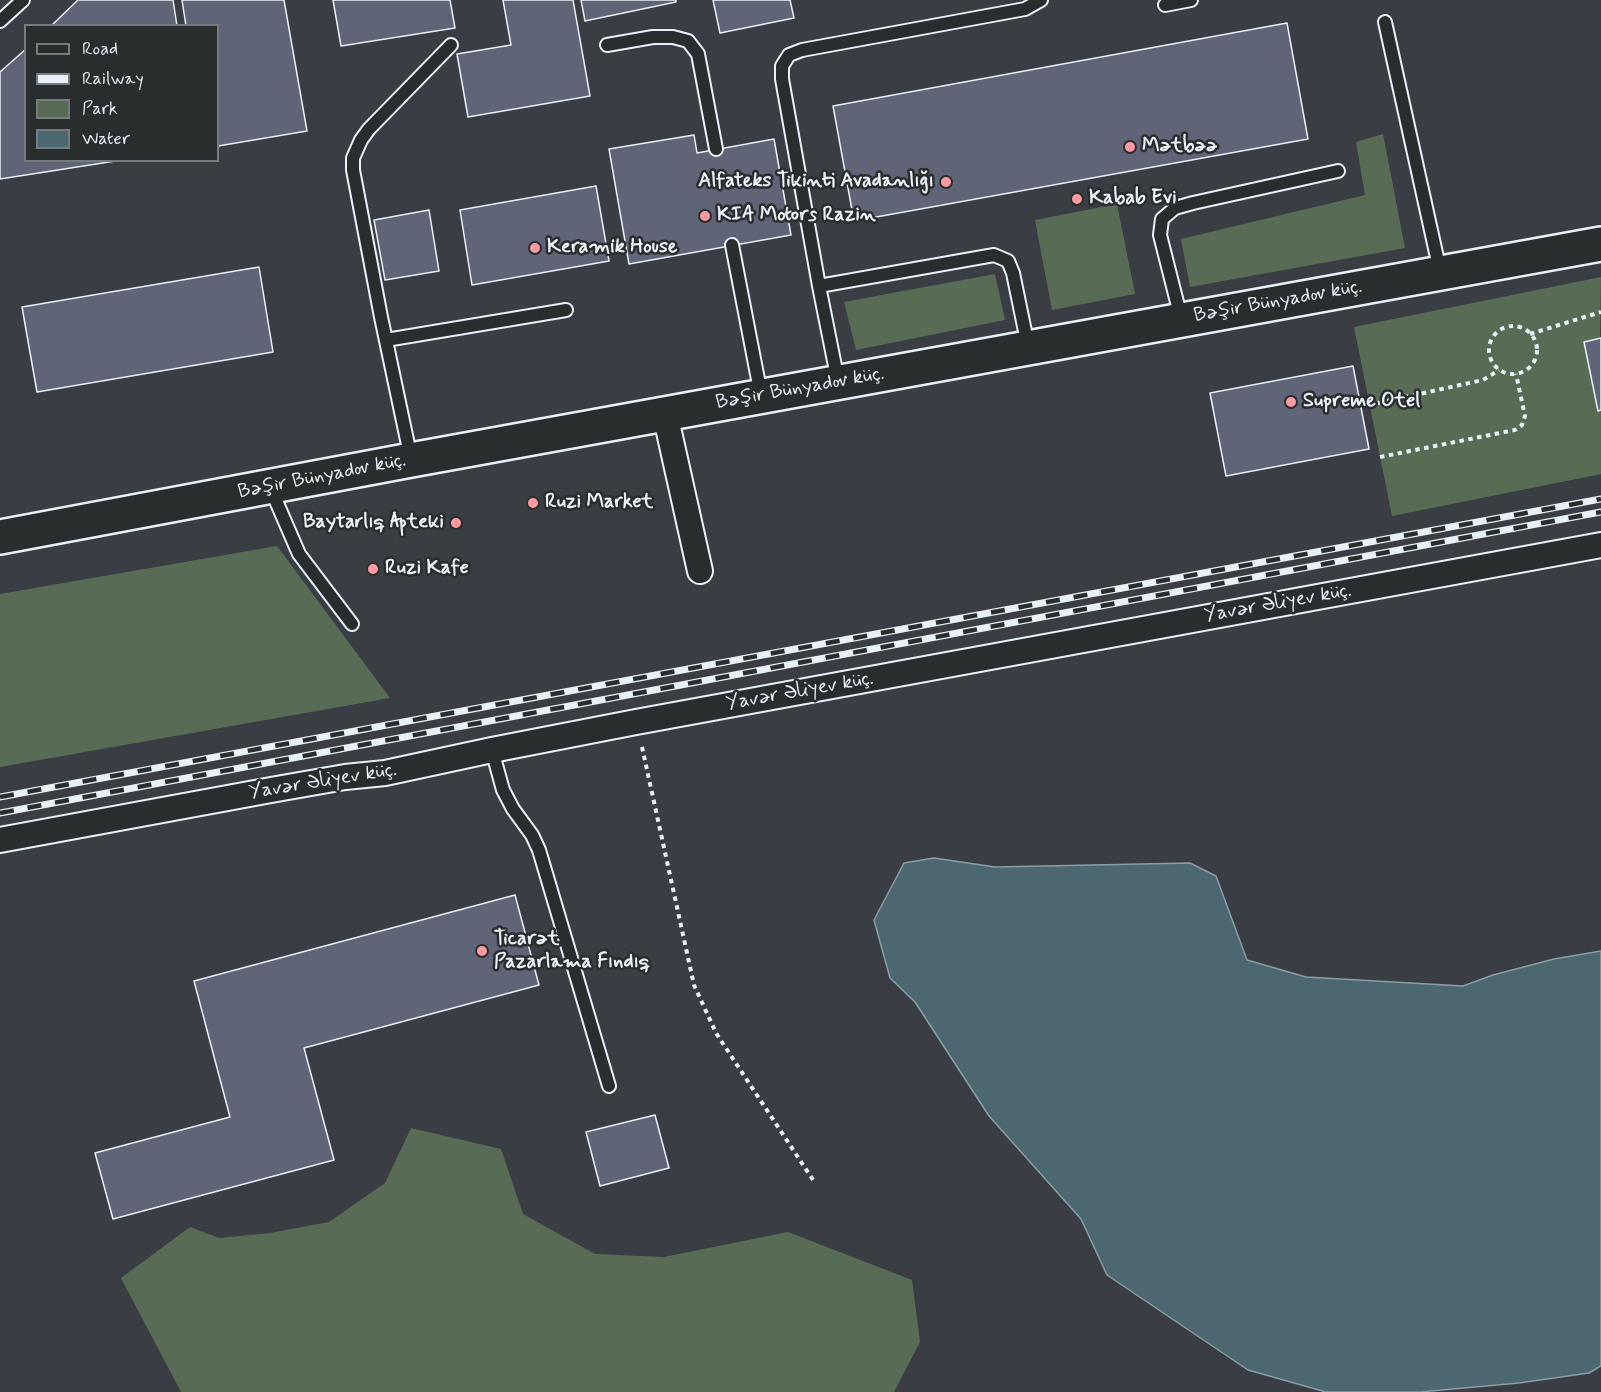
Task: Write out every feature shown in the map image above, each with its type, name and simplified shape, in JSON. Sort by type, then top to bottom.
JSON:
[{"type":"street","name":"Bəşir Bünyadov küç.","points":[[0,537],[1601,244]]},
{"type":"street","points":[[665,414],[700,571]]},
{"type":"street","name":"Yavər Əliyev küç.","points":[[0,840],[292,786],[385,773],[636,722],[1601,545]]},
{"type":"lane","points":[[0,21],[24,0]]},
{"type":"lane","points":[[838,382],[782,79],[782,66],[789,55],[802,50],[1025,9],[1041,0]]},
{"type":"lane","points":[[1165,5],[1191,0]]},
{"type":"lane","points":[[1385,22],[1441,273]]},
{"type":"lane","points":[[607,45],[653,37],[673,37],[688,41],[698,54],[716,150]]},
{"type":"lane","points":[[411,460],[353,170],[353,158],[369,129],[451,45]]},
{"type":"lane","points":[[1182,320],[1160,235],[1162,219],[1175,208],[1193,203],[1338,171]]},
{"type":"lane","points":[[732,245],[761,397]]},
{"type":"lane","points":[[819,286],[994,255],[1008,261],[1013,273],[1029,348]]},
{"type":"lane","points":[[386,340],[566,309]]},
{"type":"lane","points":[[270,487],[299,554],[352,624]]},
{"type":"lane","points":[[492,750],[503,790],[539,850],[609,1086]]},
{"type":"path","points":[[1530,334],[1601,312]]},
{"type":"path","points":[[1515,326],[1524,328],[1530,334],[1536,341],[1538,350],[1536,359],[1525,372],[1507,374],[1493,364],[1489,346],[1498,331],[1515,326]]},
{"type":"path","points":[[1370,405],[1482,380],[1499,370]]},
{"type":"path","points":[[1380,457],[1515,430],[1522,425],[1525,416],[1516,374]]},
{"type":"path","points":[[636,722],[694,985],[716,1033],[815,1183]]},
{"type":"green space","points":[[1383,134],[1405,248],[1190,287],[1181,239],[1365,195],[1356,142]]},
{"type":"green space","points":[[1117,204],[1135,294],[1052,310],[1035,220]]},
{"type":"green space","points":[[995,274],[1005,320],[856,350],[844,302]]},
{"type":"green space","points":[[1601,277],[1599,411],[1601,410],[1601,474],[1392,516],[1354,327]]},
{"type":"green space","points":[[277,546],[390,698],[0,767],[0,594]]},
{"type":"green space","points":[[411,1128],[501,1149],[523,1214],[595,1254],[664,1257],[788,1232],[912,1280],[920,1342],[894,1392],[181,1392],[121,1278],[190,1227],[219,1238],[270,1233],[329,1222],[385,1183]]},
{"type":"water","points":[[934,858],[995,867],[1190,863],[1216,876],[1247,960],[1306,977],[1463,986],[1493,975],[1554,959],[1601,951],[1601,1366],[1589,1373],[1519,1383],[1420,1392],[1326,1392],[1248,1370],[1107,1275],[1081,1219],[989,1116],[915,1002],[890,978],[874,920],[904,863]]},
{"type":"building","points":[[78,0],[173,0],[177,24],[53,24]]},
{"type":"building","points":[[182,0],[284,0],[307,131],[219,146],[219,24],[186,24]]},
{"type":"building","points":[[333,0],[450,0],[455,28],[341,46]]},
{"type":"building","points":[[503,0],[573,0],[590,96],[468,117],[457,54],[511,45]]},
{"type":"building","points":[[581,0],[676,0],[676,2],[585,21]]},
{"type":"building","points":[[713,0],[790,0],[794,18],[720,33]]},
{"type":"building","points":[[1287,23],[1308,139],[854,221],[833,106]]},
{"type":"building","points":[[24,51],[24,162],[109,162],[0,179],[0,72]]},
{"type":"building","points":[[694,135],[697,153],[774,139],[791,235],[629,264],[609,149]]},
{"type":"building","points":[[596,186],[609,261],[472,285],[460,210]]},
{"type":"building","points":[[429,210],[439,271],[385,280],[374,220]]},
{"type":"building","points":[[259,267],[273,352],[37,392],[22,307]]},
{"type":"building","points":[[1601,338],[1601,410],[1598,411],[1584,342]]},
{"type":"building","points":[[1353,366],[1369,449],[1226,476],[1210,393]]},
{"type":"building","points":[[515,895],[539,985],[304,1048],[334,1160],[113,1219],[95,1153],[230,1117],[194,981]]},
{"type":"building","points":[[655,1115],[669,1168],[600,1186],[586,1132]]},
{"type":"railway","points":[[0,797],[1601,499]]},
{"type":"railway","points":[[0,813],[1601,512]]},
{"type":"place","name":"Mətbəə","points":[[1130,147]]},
{"type":"place","name":"Alfateks Tikinti Avadanlığı","points":[[946,182]]},
{"type":"place","name":"Kabab Evi","points":[[1077,199]]},
{"type":"place","name":"KIA Motors Razin","points":[[705,216]]},
{"type":"place","name":"Keramik House","points":[[535,248]]},
{"type":"place","name":"Supreme Otel","points":[[1291,402]]},
{"type":"place","name":"Ruzi Market","points":[[533,503]]},
{"type":"place","name":"Baytarlıq Apteki","points":[[456,523]]},
{"type":"place","name":"Ruzi Kafe","points":[[373,569]]},
{"type":"place","name":"Ticarət Pazarlama Fındıq","points":[[482,951]]}]
